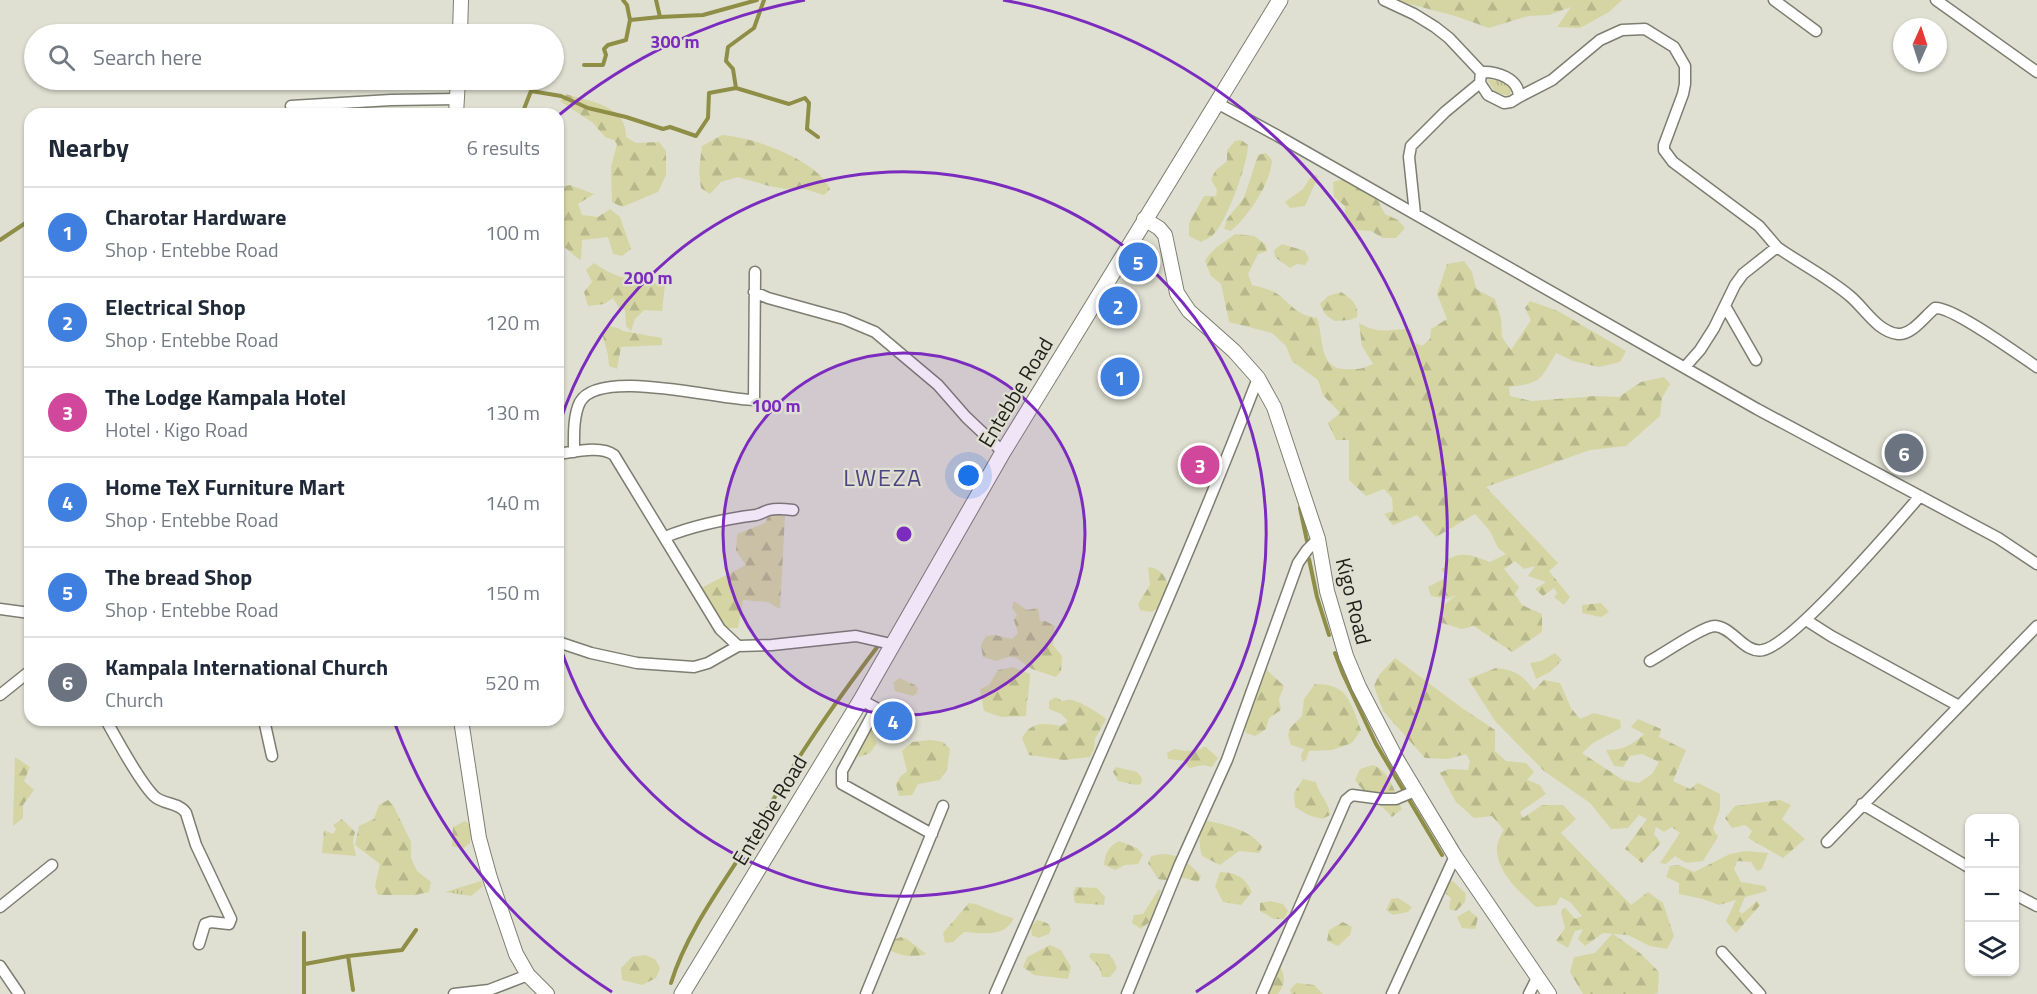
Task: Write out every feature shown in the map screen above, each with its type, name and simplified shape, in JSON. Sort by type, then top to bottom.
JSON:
[{"type":"main road","name":"Entebbe Road","points":[[682,994],[861,700],[1003,452],[1280,0]]},
{"type":"street","points":[[461,24],[462,0]]},
{"type":"street","points":[[1384,0],[1414,14],[1449,38],[1480,77],[1488,95],[1504,103],[1511,102],[1552,80],[1600,40],[1622,30],[1645,29],[1674,47],[1685,66],[1683,94],[1664,145],[1673,162],[1759,226],[1777,247],[1850,295],[1876,323],[1888,331],[1897,334],[1907,333],[1935,308],[1941,307],[2037,367]]},
{"type":"street","points":[[1774,0],[1816,31]]},
{"type":"street","points":[[1936,0],[2037,72]]},
{"type":"street","points":[[1415,214],[1409,157],[1411,146],[1480,77],[1490,72],[1502,75],[1513,82],[1519,91],[1519,97]]},
{"type":"street","points":[[456,108],[457,90]]},
{"type":"street","points":[[291,106],[457,99]]},
{"type":"street","points":[[1217,103],[1757,409],[1998,538],[2037,564]]},
{"type":"street","name":"Kigo Road","points":[[1144,219],[1166,235],[1177,293],[1189,311],[1234,351],[1258,378],[1274,407],[1318,539],[1327,591],[1346,656],[1377,722],[1455,856],[1549,994]]},
{"type":"street","points":[[1685,367],[1700,350],[1734,285],[1743,274],[1777,247]]},
{"type":"street","points":[[574,452],[574,430],[580,402],[597,388],[629,385],[735,400],[754,400],[754,272]]},
{"type":"street","points":[[754,292],[844,319],[875,332],[938,385],[966,417],[1003,452]]},
{"type":"street","points":[[1725,306],[1756,360]]},
{"type":"street","points":[[995,994],[1159,616],[1258,378]]},
{"type":"street","points":[[564,453],[600,450],[614,455],[720,629],[738,646]]},
{"type":"street","points":[[1650,661],[1706,628],[1716,626],[1753,650],[1767,650],[1806,620],[1920,496]]},
{"type":"street","points":[[665,537],[690,527],[740,516],[759,514],[779,508],[793,510]]},
{"type":"street","points":[[1127,994],[1180,864],[1227,760],[1298,563],[1306,550],[1318,539]]},
{"type":"street","points":[[0,609],[24,612]]},
{"type":"street","points":[[1806,620],[1959,706]]},
{"type":"street","points":[[1827,842],[2037,626]]},
{"type":"street","points":[[564,644],[591,653],[637,663],[694,667],[708,663],[738,646],[772,645],[856,636],[891,644]]},
{"type":"street","points":[[0,695],[24,676]]},
{"type":"street","points":[[861,700],[876,708],[842,771],[842,784],[932,834]]},
{"type":"street","points":[[110,726],[152,795],[166,804],[183,808],[196,846],[231,920],[229,924],[211,922],[205,924],[199,944]]},
{"type":"street","points":[[265,726],[272,756]]},
{"type":"street","points":[[462,726],[479,837],[487,868],[516,954],[528,975],[547,994]]},
{"type":"street","points":[[1262,994],[1346,800],[1352,795],[1396,799],[1416,791]]},
{"type":"street","points":[[1862,804],[1965,865]]},
{"type":"street","points":[[868,994],[943,806]]},
{"type":"street","points":[[1392,994],[1455,856]]},
{"type":"street","points":[[0,907],[51,865]]},
{"type":"street","points":[[2019,897],[2037,906]]},
{"type":"street","points":[[1722,952],[1760,994]]},
{"type":"street","points":[[0,966],[19,994]]},
{"type":"street","points":[[454,994],[489,990],[528,975]]},
{"type":"street","points":[[1529,994],[1537,978]]},
{"type":"green space","points":[[1395,0],[1622,0],[1609,12],[1580,28],[1557,27],[1571,7],[1549,15],[1528,16],[1489,28]]},
{"type":"green space","points":[[1487,79],[1509,86],[1511,92],[1509,96],[1495,92]]},
{"type":"green space","points":[[566,94],[606,106],[614,111],[625,126],[626,137],[636,143],[659,142],[666,151],[666,175],[658,192],[622,207],[612,202],[611,167],[617,144],[614,140],[605,137],[593,123],[560,101]]},
{"type":"green space","points":[[722,135],[750,140],[783,152],[812,169],[823,178],[830,189],[824,195],[801,188],[786,189],[769,186],[738,177],[721,182],[710,194],[701,188],[699,170],[702,146]]},
{"type":"green space","points":[[1241,140],[1248,145],[1247,154],[1235,193],[1218,229],[1212,236],[1201,242],[1189,236],[1189,223],[1204,196],[1216,196],[1217,190],[1211,179],[1216,170],[1227,161],[1227,150],[1235,141]]},
{"type":"green space","points":[[1266,153],[1272,160],[1263,189],[1238,224],[1231,231],[1224,229],[1227,219],[1244,198],[1258,155]]},
{"type":"green space","points":[[1316,175],[1318,177],[1305,206],[1290,208],[1285,202],[1303,189],[1310,178]]},
{"type":"green space","points":[[1344,179],[1367,192],[1378,201],[1385,214],[1398,220],[1405,228],[1396,238],[1383,238],[1371,231],[1355,230],[1345,220],[1345,206],[1334,197],[1333,182]]},
{"type":"green space","points":[[570,185],[594,194],[578,204],[582,215],[598,217],[610,209],[620,217],[631,249],[622,256],[613,254],[608,237],[582,240],[581,260],[564,247],[564,186]]},
{"type":"green space","points":[[1235,234],[1254,236],[1265,244],[1267,251],[1258,254],[1248,274],[1252,285],[1273,292],[1299,312],[1317,318],[1323,350],[1330,363],[1336,367],[1356,369],[1373,364],[1362,346],[1359,323],[1379,330],[1411,329],[1414,342],[1422,346],[1430,339],[1431,329],[1447,319],[1437,294],[1447,264],[1464,261],[1472,272],[1476,289],[1495,299],[1501,318],[1502,337],[1511,350],[1531,320],[1525,308],[1530,301],[1558,311],[1626,351],[1620,362],[1599,367],[1573,361],[1556,353],[1539,379],[1528,384],[1509,387],[1510,396],[1531,401],[1596,396],[1619,397],[1641,382],[1664,377],[1670,384],[1662,398],[1660,416],[1626,446],[1590,450],[1486,487],[1558,563],[1549,571],[1570,597],[1564,605],[1554,597],[1557,593],[1554,588],[1543,596],[1535,589],[1546,582],[1528,576],[1535,566],[1524,569],[1515,561],[1504,569],[1519,587],[1515,594],[1522,605],[1542,614],[1542,632],[1512,652],[1474,626],[1462,629],[1439,622],[1445,604],[1456,595],[1447,599],[1431,596],[1428,587],[1447,577],[1441,569],[1447,566],[1445,561],[1462,555],[1490,562],[1506,554],[1498,548],[1490,531],[1475,514],[1436,537],[1417,515],[1393,525],[1384,514],[1393,511],[1392,498],[1384,489],[1366,496],[1349,480],[1349,440],[1336,440],[1328,423],[1340,413],[1323,395],[1318,380],[1292,361],[1286,346],[1272,333],[1229,322],[1221,284],[1211,276],[1205,261],[1214,250]]},
{"type":"green space","points":[[1282,244],[1305,251],[1309,259],[1305,265],[1297,264],[1290,268],[1275,257],[1274,250]]},
{"type":"green space","points":[[594,263],[620,276],[665,285],[662,311],[644,310],[635,319],[631,331],[626,326],[625,310],[619,308],[613,298],[604,304],[588,306],[584,292],[592,282],[586,270]]},
{"type":"green space","points":[[1341,292],[1355,305],[1357,317],[1334,321],[1325,314],[1320,304],[1328,296]]},
{"type":"green space","points":[[609,326],[662,338],[662,345],[621,347],[617,369],[609,366],[602,333]]},
{"type":"green space","points":[[769,514],[785,516],[780,609],[768,602],[743,600],[738,628],[727,628],[701,588],[746,565],[736,551],[737,534],[765,523]]},
{"type":"green space","points":[[1148,567],[1159,571],[1165,578],[1170,599],[1152,612],[1140,610],[1138,604],[1150,585]]},
{"type":"green space","points":[[1014,601],[1027,610],[1038,608],[1040,621],[1055,626],[1053,645],[1062,656],[1061,671],[1056,677],[1032,669],[1013,657],[997,661],[983,657],[981,645],[986,636],[995,635],[1012,639],[1018,633],[1014,620],[1017,615],[1012,608]]},
{"type":"green space","points":[[1601,603],[1609,612],[1601,617],[1582,613],[1582,605]]},
{"type":"green space","points":[[1555,653],[1562,660],[1550,672],[1536,679],[1530,663],[1541,661]]},
{"type":"green space","points":[[1395,658],[1495,730],[1495,751],[1506,761],[1526,763],[1534,772],[1527,780],[1540,785],[1546,794],[1520,812],[1523,818],[1542,805],[1563,805],[1576,819],[1561,833],[1631,905],[1648,892],[1663,903],[1674,936],[1667,949],[1650,946],[1628,935],[1613,934],[1640,953],[1659,972],[1658,992],[1655,994],[1583,994],[1570,972],[1574,957],[1595,953],[1612,934],[1603,933],[1585,946],[1578,939],[1583,929],[1575,931],[1568,948],[1556,941],[1565,928],[1561,912],[1565,907],[1575,919],[1582,916],[1570,902],[1560,897],[1556,905],[1536,907],[1510,881],[1498,857],[1498,843],[1504,830],[1492,816],[1474,818],[1456,802],[1440,773],[1448,769],[1468,770],[1470,761],[1466,754],[1448,759],[1425,758],[1383,711],[1374,686],[1379,675]]},
{"type":"green space","points":[[1266,666],[1268,671],[1284,686],[1279,699],[1281,710],[1269,718],[1266,729],[1255,736],[1246,733],[1241,703],[1245,689],[1262,682],[1252,674],[1254,667]]},
{"type":"green space","points":[[1013,667],[1030,674],[1026,716],[1001,717],[984,711],[980,689],[989,685],[998,670]]},
{"type":"green space","points":[[1496,668],[1518,674],[1534,690],[1544,680],[1560,683],[1571,708],[1580,719],[1594,713],[1620,720],[1621,728],[1593,743],[1582,753],[1623,780],[1639,783],[1652,774],[1659,762],[1642,754],[1630,756],[1623,767],[1614,766],[1606,750],[1627,746],[1644,734],[1631,727],[1638,719],[1661,729],[1659,737],[1686,750],[1673,781],[1690,789],[1698,783],[1720,794],[1720,809],[1713,829],[1718,837],[1703,861],[1686,863],[1675,856],[1666,864],[1660,863],[1680,833],[1672,827],[1664,832],[1656,827],[1654,834],[1661,843],[1642,863],[1625,849],[1647,819],[1639,815],[1628,828],[1611,829],[1590,803],[1544,771],[1495,721],[1468,679]]},
{"type":"green space","points":[[899,678],[915,685],[918,688],[917,693],[913,696],[895,691],[893,683]]},
{"type":"green space","points":[[1315,684],[1335,687],[1347,696],[1361,730],[1352,743],[1332,750],[1309,751],[1306,760],[1302,762],[1301,755],[1304,749],[1291,745],[1288,735],[1290,728],[1302,716],[1304,699]]},
{"type":"green space","points":[[1056,697],[1062,701],[1071,700],[1080,703],[1106,719],[1095,739],[1090,757],[1064,760],[1029,755],[1022,738],[1026,732],[1038,724],[1061,726],[1068,721],[1061,714],[1049,709],[1049,701]]},
{"type":"green space","points":[[870,725],[877,743],[870,753],[859,757],[852,742],[857,729]]},
{"type":"green space","points":[[931,740],[943,742],[950,749],[947,769],[940,780],[918,784],[912,795],[899,796],[896,784],[907,771],[902,751],[912,742]]},
{"type":"green space","points":[[1203,747],[1218,758],[1212,767],[1203,765],[1189,768],[1184,761],[1168,759],[1167,753],[1174,749],[1186,751]]},
{"type":"green space","points":[[15,757],[30,767],[24,781],[34,790],[23,805],[23,818],[13,826]]},
{"type":"green space","points":[[1373,765],[1388,777],[1402,809],[1392,817],[1355,780],[1360,769]]},
{"type":"green space","points":[[1116,767],[1137,772],[1142,778],[1141,784],[1118,781],[1113,772]]},
{"type":"green space","points":[[1303,779],[1316,782],[1330,815],[1322,819],[1308,815],[1295,807],[1294,793]]},
{"type":"green space","points":[[388,800],[393,805],[411,842],[411,858],[417,871],[431,882],[429,892],[415,895],[378,895],[375,886],[380,864],[355,845],[359,826],[374,819],[379,805]]},
{"type":"green space","points":[[1780,800],[1791,805],[1782,819],[1805,839],[1783,858],[1748,838],[1752,831],[1745,825],[1732,828],[1725,818],[1735,806]]},
{"type":"green space","points":[[342,819],[355,832],[353,841],[356,856],[322,853],[324,830],[333,834],[336,829],[333,825]]},
{"type":"green space","points":[[465,821],[472,827],[470,842],[463,849],[452,846],[453,827]]},
{"type":"green space","points":[[1207,821],[1230,826],[1252,837],[1262,847],[1259,853],[1239,851],[1220,865],[1202,856],[1200,838]]},
{"type":"green space","points":[[1119,841],[1137,848],[1143,855],[1138,864],[1125,865],[1115,870],[1104,865],[1108,850]]},
{"type":"green space","points":[[1746,851],[1768,853],[1762,869],[1757,871],[1751,862],[1737,861],[1734,869],[1741,882],[1765,886],[1767,891],[1745,897],[1739,911],[1742,914],[1757,901],[1760,905],[1736,933],[1726,921],[1736,900],[1719,905],[1679,894],[1679,883],[1666,877],[1670,866],[1679,865],[1694,872],[1730,854]]},
{"type":"green space","points":[[1162,854],[1174,856],[1188,863],[1201,876],[1198,882],[1184,878],[1158,879],[1148,863],[1151,856]]},
{"type":"green space","points":[[1220,872],[1239,876],[1249,887],[1252,892],[1241,905],[1223,902],[1215,886]]},
{"type":"green space","points":[[481,881],[483,886],[471,896],[445,892]]},
{"type":"green space","points":[[1449,881],[1453,881],[1466,894],[1465,902],[1456,911],[1449,909],[1451,898],[1446,894]]},
{"type":"green space","points":[[1076,887],[1097,888],[1105,897],[1104,905],[1075,903],[1073,893]]},
{"type":"green space","points":[[1159,889],[1161,891],[1153,919],[1141,929],[1132,923],[1134,915],[1143,914]]},
{"type":"green space","points":[[1398,898],[1412,907],[1408,912],[1393,915],[1386,910],[1391,899]]},
{"type":"green space","points":[[1270,901],[1283,904],[1288,911],[1284,919],[1274,919],[1260,911],[1260,903]]},
{"type":"green space","points":[[969,903],[1013,918],[1005,929],[992,933],[964,932],[953,942],[945,943],[943,933]]},
{"type":"green space","points":[[1469,910],[1478,918],[1475,929],[1462,928],[1457,917]]},
{"type":"green space","points":[[1037,920],[1049,925],[1051,929],[1049,934],[1038,938],[1032,935],[1031,927]]},
{"type":"green space","points":[[1343,922],[1352,927],[1350,935],[1338,946],[1327,941],[1329,930]]},
{"type":"green space","points":[[901,937],[926,954],[907,956],[890,950],[890,941]]},
{"type":"green space","points":[[1050,945],[1061,950],[1071,967],[1068,979],[1034,975],[1023,967],[1027,957]]},
{"type":"green space","points":[[1091,953],[1108,954],[1113,959],[1117,968],[1110,977],[1102,977],[1099,967],[1089,957]]},
{"type":"green space","points":[[645,955],[655,959],[660,968],[656,978],[642,985],[622,980],[621,968],[632,957]]},
{"type":"green space","points":[[1280,967],[1284,978],[1280,991],[1278,994],[1263,994],[1269,968]]},
{"type":"green space","points":[[1296,983],[1314,985],[1323,994],[1291,994],[1290,990]]},
{"type":"waterway","points":[[623,0],[627,5],[630,20],[660,17]]},
{"type":"waterway","points":[[656,0],[660,17],[703,15],[757,0]]},
{"type":"waterway","points":[[524,108],[531,91],[561,96],[588,108],[663,129],[670,127],[696,136],[708,118],[709,93],[736,88],[733,69],[726,61],[728,47],[754,28],[764,0]]},
{"type":"waterway","points":[[584,65],[603,65],[606,55],[604,49],[608,45],[626,40],[630,20]]},
{"type":"waterway","points":[[736,88],[789,104],[805,98],[809,103],[807,129],[818,137]]},
{"type":"waterway","points":[[0,240],[24,224]]},
{"type":"waterway","points":[[1300,508],[1307,541]]},
{"type":"waterway","points":[[1309,559],[1317,597],[1329,635]]},
{"type":"waterway","points":[[758,827],[814,734],[878,646]]},
{"type":"waterway","points":[[1335,653],[1376,744],[1442,855]]},
{"type":"waterway","points":[[671,983],[696,926],[752,838]]},
{"type":"waterway","points":[[305,964],[402,950],[416,930]]},
{"type":"waterway","points":[[304,933],[304,994]]},
{"type":"waterway","points":[[348,956],[353,990]]},
{"type":"place","name":"The bread Shop","points":[[1138,262]]},
{"type":"place","name":"Electrical Shop","points":[[1118,306]]},
{"type":"place","name":"Charotar Hardware","points":[[1120,377]]},
{"type":"place","name":"Kampala International Church","points":[[1904,453]]},
{"type":"place","name":"The Lodge Kampala Hotel","points":[[1200,465]]},
{"type":"place","name":"Home TeX Furniture Mart","points":[[893,721]]},
{"type":"district","name":"LWEZA","points":[[883,477]]}]
